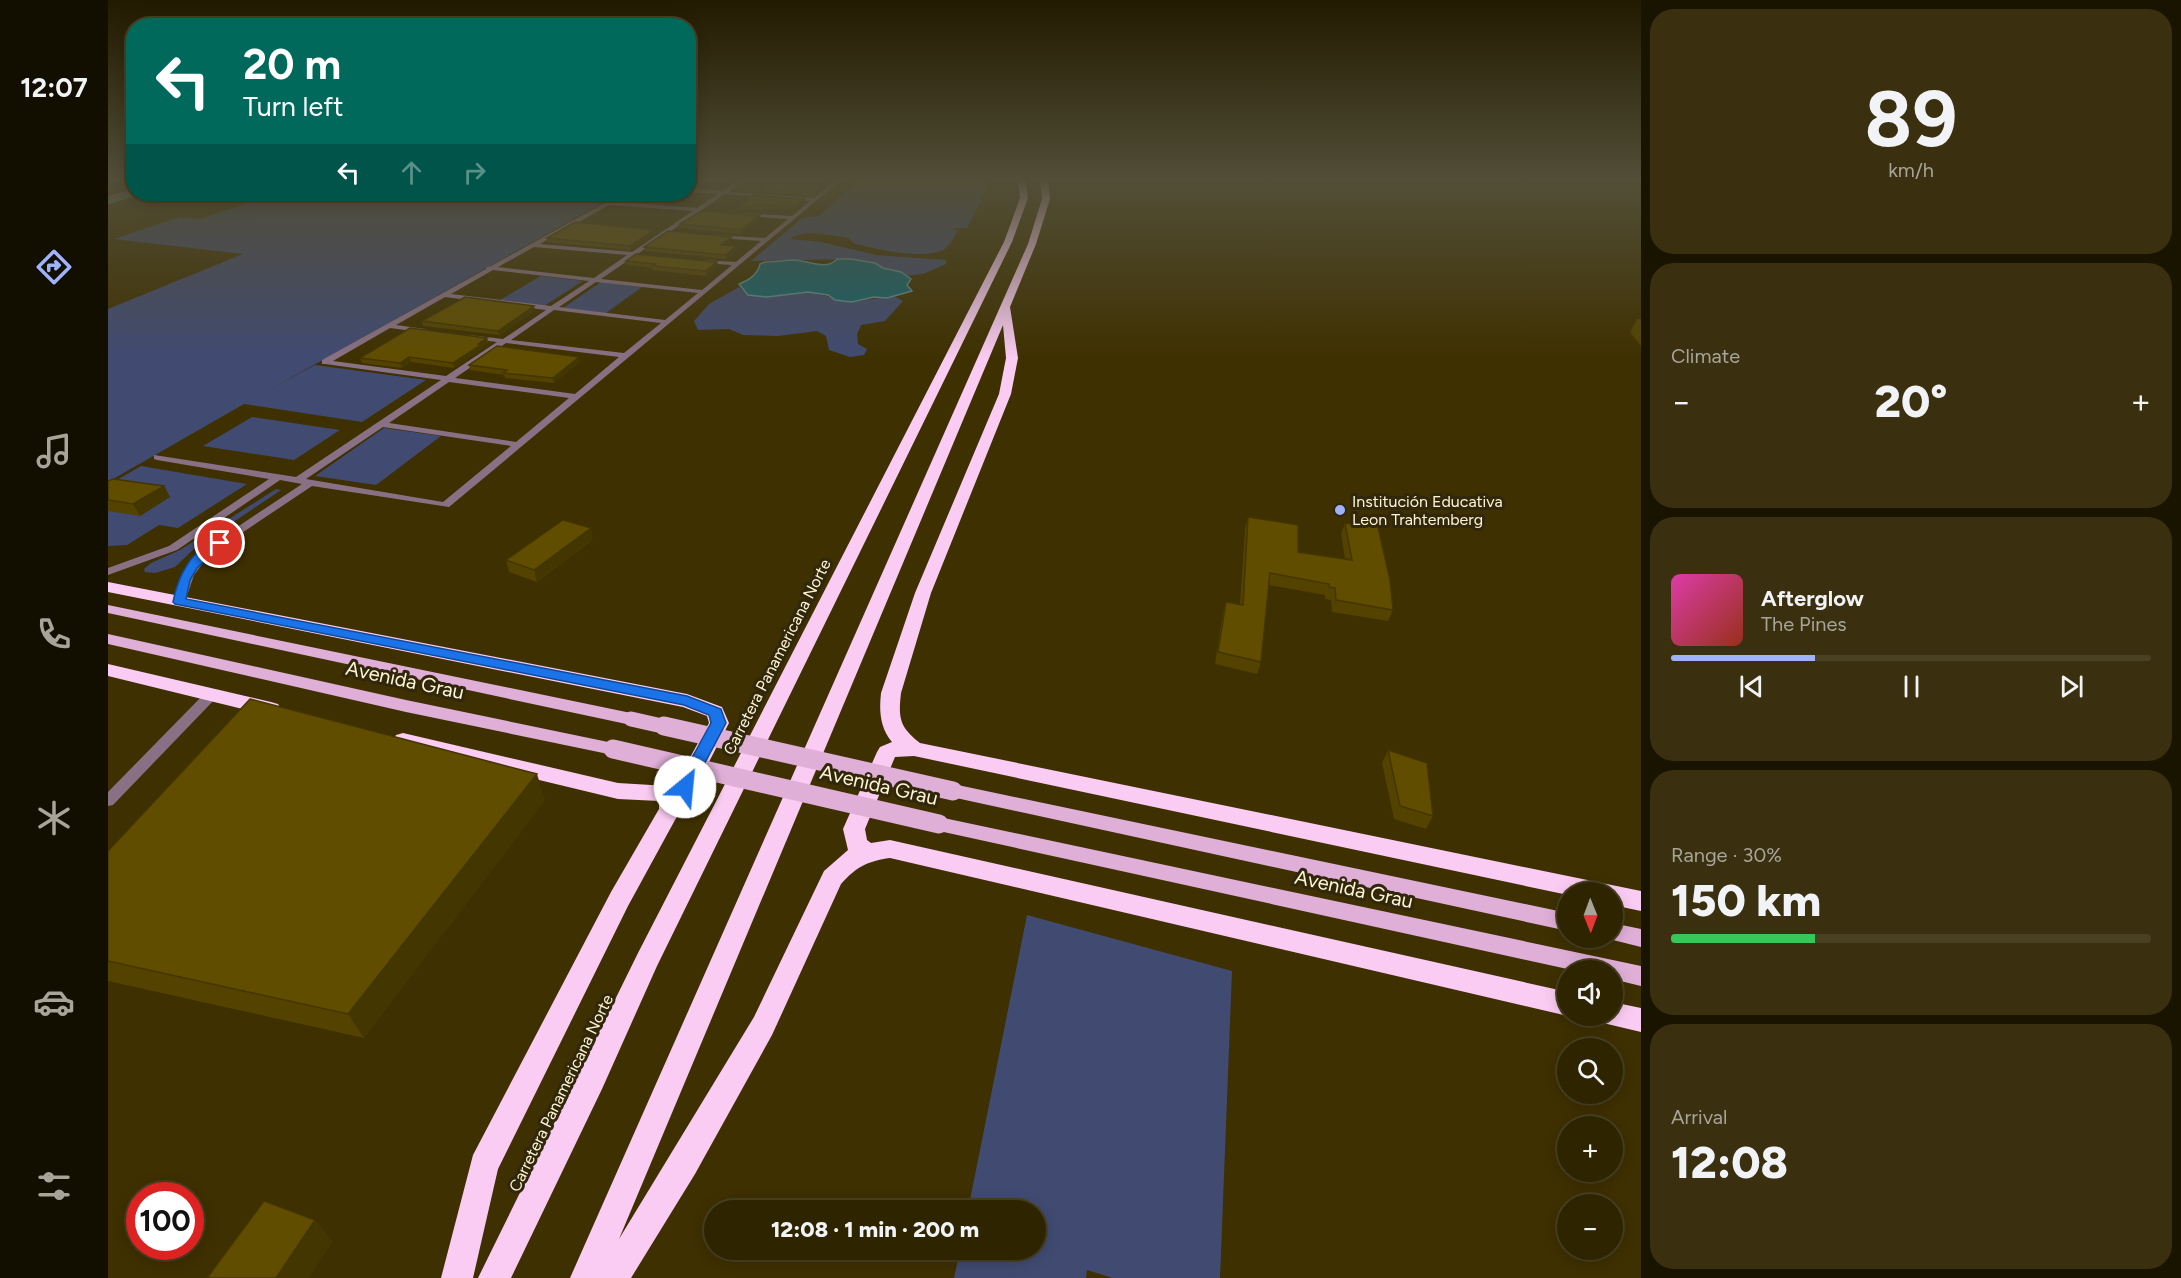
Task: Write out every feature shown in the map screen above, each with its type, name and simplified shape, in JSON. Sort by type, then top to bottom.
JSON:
[{"type":"highway","name":"Carretera Panamericana Norte","points":[[494,1278],[647,961],[1008,241]]},
{"type":"highway","points":[[586,1278],[1033,241]]},
{"type":"highway","points":[[914,749],[897,735],[892,724],[889,710],[891,693],[923,593],[1005,394],[1012,358],[1006,307]]},
{"type":"highway","points":[[108,587],[687,701],[715,712],[719,723],[685,787],[670,794],[618,791],[389,736]]},
{"type":"highway","points":[[108,670],[286,712]]},
{"type":"highway","points":[[865,851],[856,844],[854,829],[887,752],[897,748],[914,749],[1557,883]]},
{"type":"highway","points":[[457,1278],[484,1166],[619,899],[670,809],[670,794]]},
{"type":"highway","points":[[613,1278],[684,1163],[763,1026],[832,878],[846,861],[865,851],[890,849],[1557,1001]]},
{"type":"highway","points":[[1623,897],[1641,901]]},
{"type":"highway","points":[[1623,1016],[1641,1020]]},
{"type":"main road","name":"Avenida Grau","points":[[108,609],[631,719],[953,791],[1557,920]]},
{"type":"main road","name":"Avenida Grau","points":[[108,639],[406,706],[613,748],[939,824],[1641,976]]},
{"type":"main road","points":[[1623,934],[1641,938]]},
{"type":"street","points":[[540,241],[325,362],[578,397]]},
{"type":"street","points":[[297,481],[653,241]]},
{"type":"street","points":[[157,457],[446,505],[766,241]]},
{"type":"street","points":[[532,245],[644,255]]},
{"type":"street","points":[[691,260],[737,264]]},
{"type":"street","points":[[489,268],[704,292]]},
{"type":"street","points":[[443,295],[667,322]]},
{"type":"street","points":[[388,326],[434,332]]},
{"type":"street","points":[[458,335],[626,356]]},
{"type":"street","points":[[381,424],[519,444]]},
{"type":"street","points":[[108,572],[173,548],[278,477]]},
{"type":"street","points":[[179,602],[184,580],[192,566],[205,553],[310,483]]},
{"type":"street","points":[[108,801],[212,694]]},
{"type":"shaded area","points":[[128,241],[535,241],[271,389],[315,365],[426,380],[362,422],[244,404],[108,482],[108,309],[243,254]]},
{"type":"shaded area","points":[[775,241],[807,241],[876,255],[946,260],[946,264],[923,274],[905,276],[895,270],[851,259],[751,261]]},
{"type":"shaded area","points":[[851,241],[952,241],[943,250],[923,254],[885,250]]},
{"type":"shaded area","points":[[837,259],[875,263],[883,268],[901,272],[911,279],[907,285],[912,291],[887,298],[874,297],[852,302],[835,300],[828,295],[808,292],[767,297],[748,295],[739,284],[753,276],[760,264],[765,262],[795,260],[823,265],[833,263]]},
{"type":"shaded area","points":[[541,276],[583,281],[544,306],[500,300]]},
{"type":"shaded area","points":[[601,282],[642,287],[606,313],[563,308]]},
{"type":"shaded area","points":[[739,287],[748,295],[767,297],[808,292],[852,302],[894,296],[903,301],[885,321],[861,325],[857,334],[858,344],[867,349],[864,355],[850,357],[829,350],[826,336],[817,331],[778,336],[743,335],[729,329],[698,330],[694,321],[709,304]]},
{"type":"shaded area","points":[[252,417],[340,430],[294,460],[203,446]]},
{"type":"shaded area","points":[[384,428],[441,436],[376,485],[315,476]]},
{"type":"shaded area","points":[[141,466],[247,484],[178,528],[159,525],[127,545],[108,546],[108,485]]},
{"type":"shaded area","points":[[276,489],[281,490],[195,548],[175,567],[155,573],[145,572],[144,569],[151,563],[180,550]]},
{"type":"shaded area","points":[[1027,915],[1232,971],[1220,1278],[1113,1278],[1087,1270],[1086,1278],[954,1278],[958,1260],[1046,1260],[1046,1200],[970,1200]]},
{"type":"building","points":[[574,241],[638,241],[630,246]]},
{"type":"building","points":[[654,241],[727,241],[721,245],[736,246],[726,255],[644,247]]},
{"type":"building","points":[[636,254],[717,262],[706,271],[626,261]]},
{"type":"building","points":[[465,297],[534,306],[498,331],[422,321]]},
{"type":"building","points":[[410,328],[487,338],[478,344],[481,345],[453,363],[409,357],[400,363],[360,358]]},
{"type":"building","points":[[497,346],[579,357],[553,378],[503,373],[507,370],[469,365]]},
{"type":"building","points":[[113,479],[164,486],[133,504],[108,500],[108,481]]},
{"type":"building","points":[[1248,517],[1298,525],[1298,552],[1352,560],[1345,523],[1378,527],[1390,580],[1393,610],[1336,600],[1335,588],[1329,587],[1329,584],[1270,573],[1261,662],[1218,652],[1226,602],[1243,605]]},
{"type":"building","points":[[563,520],[591,528],[534,570],[506,560]]},
{"type":"building","points":[[250,699],[537,774],[348,1014],[108,961],[108,851]]},
{"type":"building","points":[[1388,750],[1427,763],[1433,816],[1400,806]]},
{"type":"building","points":[[264,1201],[315,1220],[276,1278],[207,1278]]},
{"type":"place","name":"Institución Educativa Leon Trahtemberg","points":[[1340,510]]},
{"type":"route","points":[[220,543],[192,566],[184,580],[179,602],[687,701],[715,712],[719,723],[685,787]]}]
